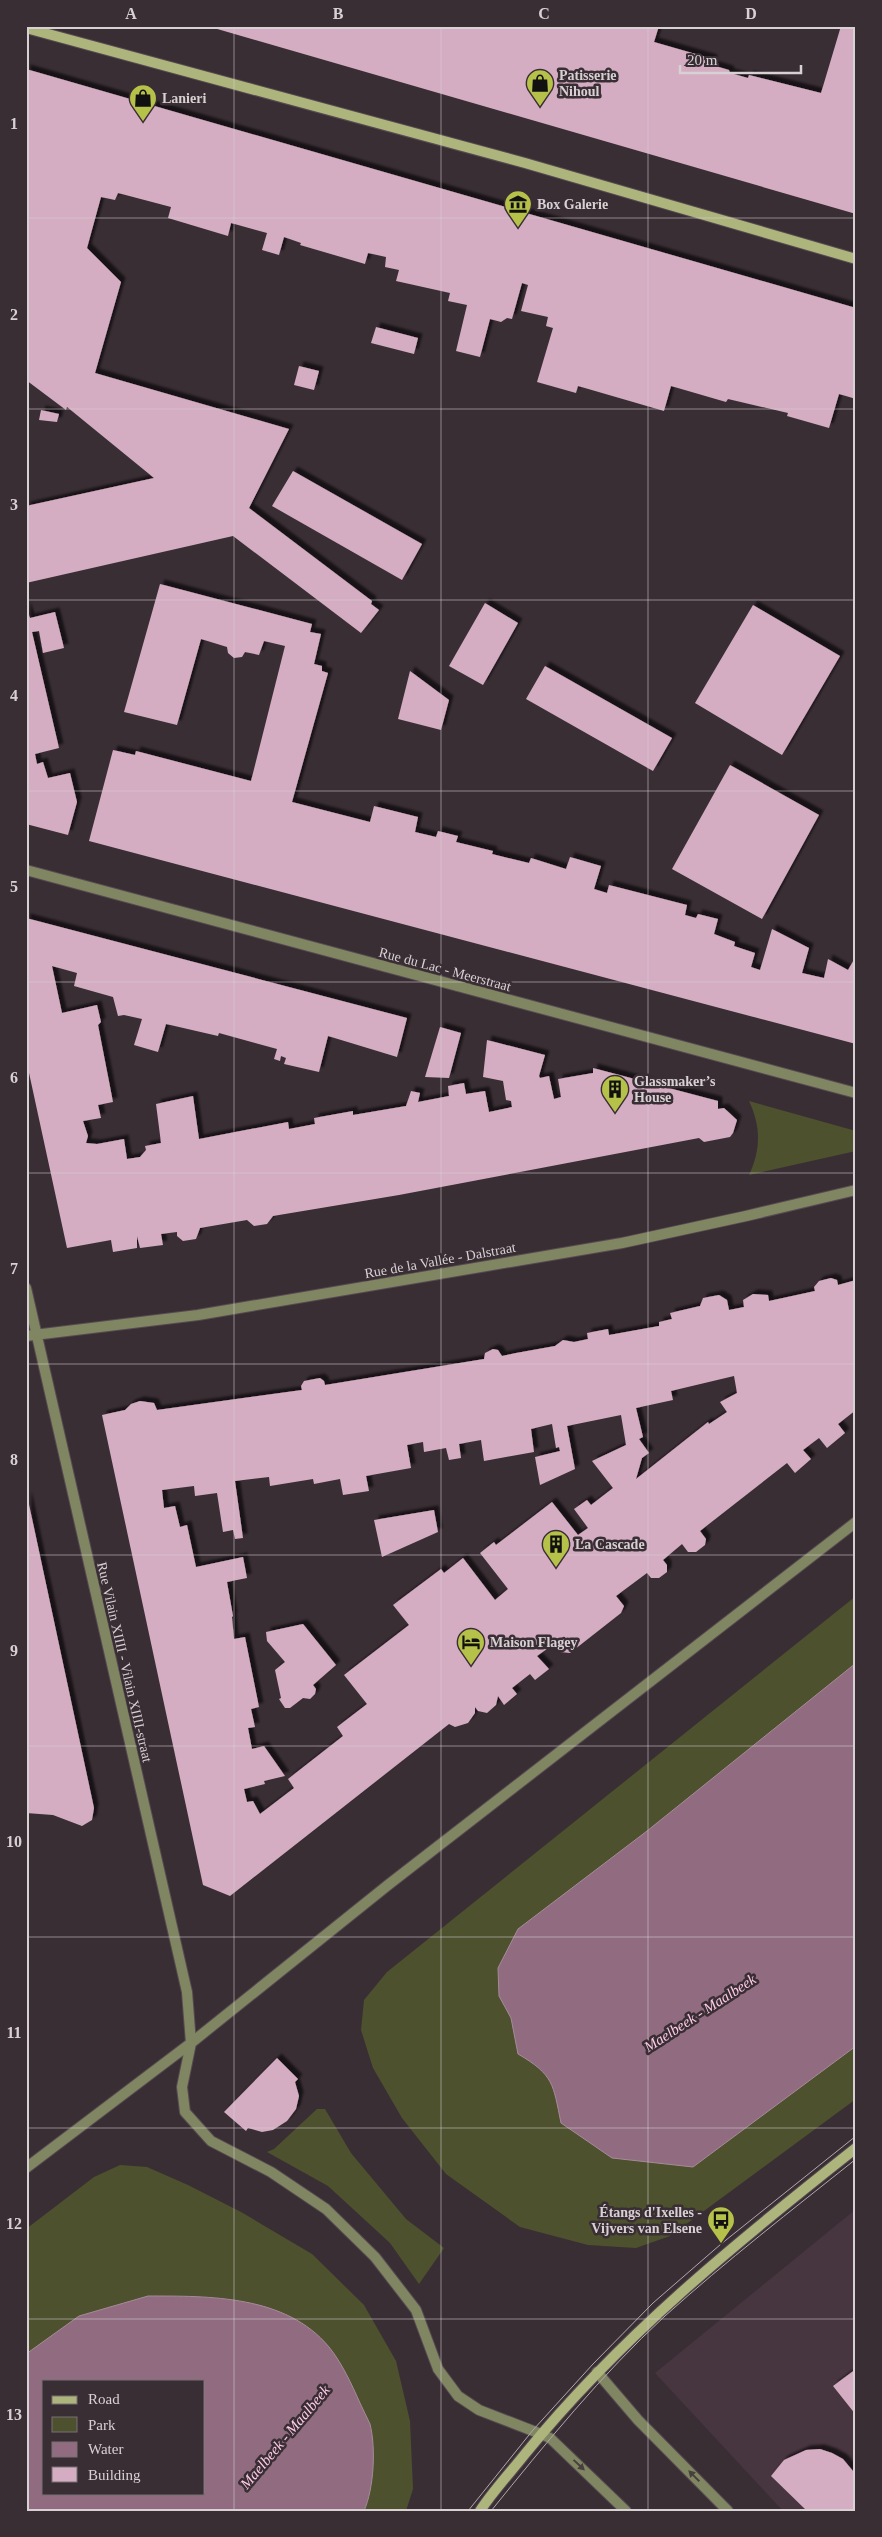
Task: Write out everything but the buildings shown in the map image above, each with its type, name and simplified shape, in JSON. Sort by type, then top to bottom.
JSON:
[{"type":"main road","points":[[26,28],[525,163],[856,259]]},
{"type":"main road","points":[[480,2511],[541,2434],[597,2372],[701,2274],[856,2148]]},
{"type":"street","name":"Rue du Lac - Meerstraat","points":[[26,870],[856,1093]]},
{"type":"street","name":"Rue de la Vallée - Dalstraat","points":[[32,1336],[198,1315],[622,1242],[746,1216],[856,1190]]},
{"type":"street","name":"Rue Vilain XIIII - Vilain XIIII-straat","points":[[26,1288],[32,1336],[187,1992],[191,2042],[182,2086],[185,2112],[211,2141],[271,2172],[326,2209],[375,2257],[416,2310],[438,2369],[458,2396],[479,2410],[550,2438],[626,2511]]},
{"type":"street","points":[[26,2168],[191,2042],[388,1885],[856,1522]]},
{"type":"street","points":[[597,2372],[638,2420],[728,2511]]},
{"type":"shaded area","points":[[856,2209],[856,2511],[783,2511],[655,2373]]},
{"type":"green space","points":[[749,1101],[856,1131],[856,1151],[749,1175],[756,1156],[758,1138],[756,1120]]},
{"type":"green space","points":[[856,1596],[856,2099],[670,2236],[636,2248],[588,2245],[520,2227],[446,2174],[402,2118],[373,2068],[361,2030],[364,2000],[387,1972]]},
{"type":"green space","points":[[317,2109],[325,2109],[351,2153],[406,2219],[444,2248],[419,2284],[390,2243],[328,2186],[267,2152],[274,2149]]},
{"type":"green space","points":[[120,2165],[147,2167],[241,2212],[312,2254],[364,2305],[396,2361],[410,2421],[413,2489],[406,2511],[26,2511],[26,2229],[94,2177]]},
{"type":"water","name":"Étangs d'Ixelles - Vijvers van Elsene","points":[[856,1663],[856,2046],[693,2167],[612,2158],[561,2123],[550,2082],[539,2068],[518,2054],[511,2018],[499,1996],[498,1968],[518,1929],[647,1831]]},
{"type":"water","name":"Maelbeek - Maalbeek","points":[[148,2296],[221,2298],[269,2308],[291,2317],[311,2330],[329,2347],[350,2382],[370,2424],[373,2444],[373,2468],[370,2491],[364,2511],[26,2511],[26,2354],[79,2316]]},
{"type":"tram line","points":[[468,2511],[533,2430],[593,2364],[653,2303],[721,2244],[856,2136]]},
{"type":"tram line","points":[[491,2511],[575,2410],[641,2339],[712,2275],[856,2159]]},
{"type":"place","name":"Patisserie Nihoul","points":[[540,107]]},
{"type":"place","name":"Lanieri","points":[[143,122]]},
{"type":"place","name":"Box Galerie","points":[[518,228]]},
{"type":"place","name":"Glassmaker’s House","points":[[615,1113]]},
{"type":"place","name":"La Cascade","points":[[556,1568]]},
{"type":"place","name":"Maison Flagey","points":[[471,1666]]},
{"type":"place","name":"Étangs d'Ixelles - Vijvers van Elsene","points":[[721,2244]]}]
